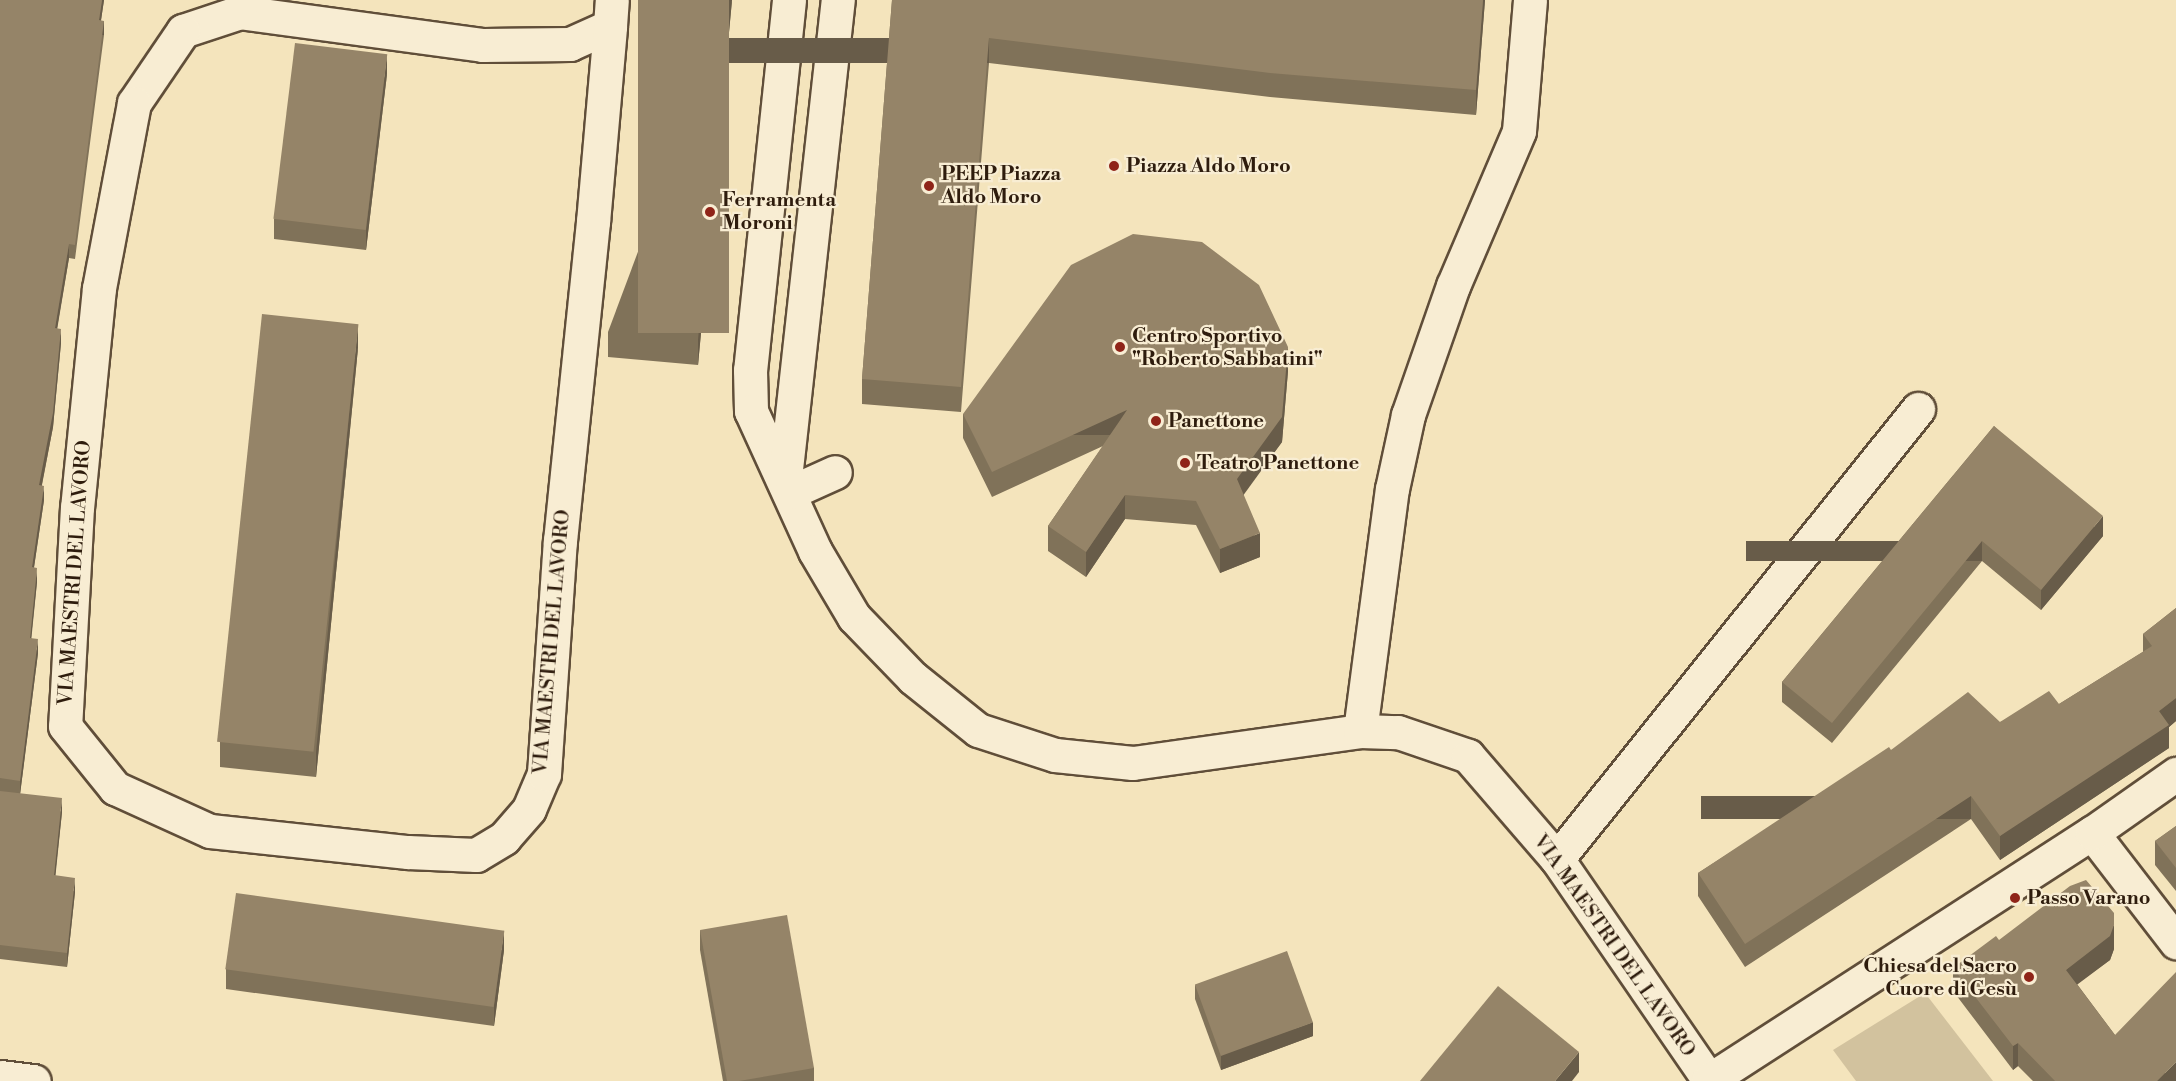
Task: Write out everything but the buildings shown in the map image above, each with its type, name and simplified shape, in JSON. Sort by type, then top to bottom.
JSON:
[{"type":"street","points":[[1360,731],[1392,489],[1408,415],[1453,286],[1519,131],[1530,0]]},
{"type":"street","points":[[788,10],[837,13]]},
{"type":"street","name":"VIA MAESTRI DEL LAVORO","points":[[788,10],[750,370],[751,411],[788,485],[815,551],[854,617],[913,678],[978,730],[1055,755],[1133,763],[1360,731],[1398,732],[1467,756],[1557,859],[1709,1081]]},
{"type":"street","name":"VIA MAESTRI DEL LAVORO","points":[[240,12],[483,45],[570,44],[611,13],[560,541],[544,774],[529,809],[504,838],[476,855],[210,831],[115,788],[65,726],[77,507],[99,288],[134,103],[183,31],[240,12]]},
{"type":"street","name":"VIA MAESTRI DEL LAVORO","points":[[788,485],[837,13]]},
{"type":"street","points":[[1557,859],[1918,409]]},
{"type":"street","points":[[788,485],[835,472]]},
{"type":"street","points":[[1709,1081],[2092,833],[2176,774]]},
{"type":"street","points":[[2092,833],[2176,942]]},
{"type":"street","points":[[0,1077],[34,1081]]},
{"type":"shaded area","points":[[1925,993],[1993,1081],[1856,1081],[1833,1050]]},
{"type":"place","name":"Piazza Aldo Moro","points":[[1114,166]]},
{"type":"place","name":"PEEP Piazza Aldo Moro","points":[[929,186]]},
{"type":"place","name":"Ferramenta Moroni","points":[[710,212]]},
{"type":"place","name":"Centro Sportivo \"Roberto Sabbatini\"","points":[[1120,347]]},
{"type":"place","name":"Panettone","points":[[1156,421]]},
{"type":"place","name":"Teatro Panettone","points":[[1185,463]]},
{"type":"place","name":"Passo Varano","points":[[2015,898]]},
{"type":"place","name":"Chiesa del Sacro Cuore di Gesù","points":[[2029,977]]}]
